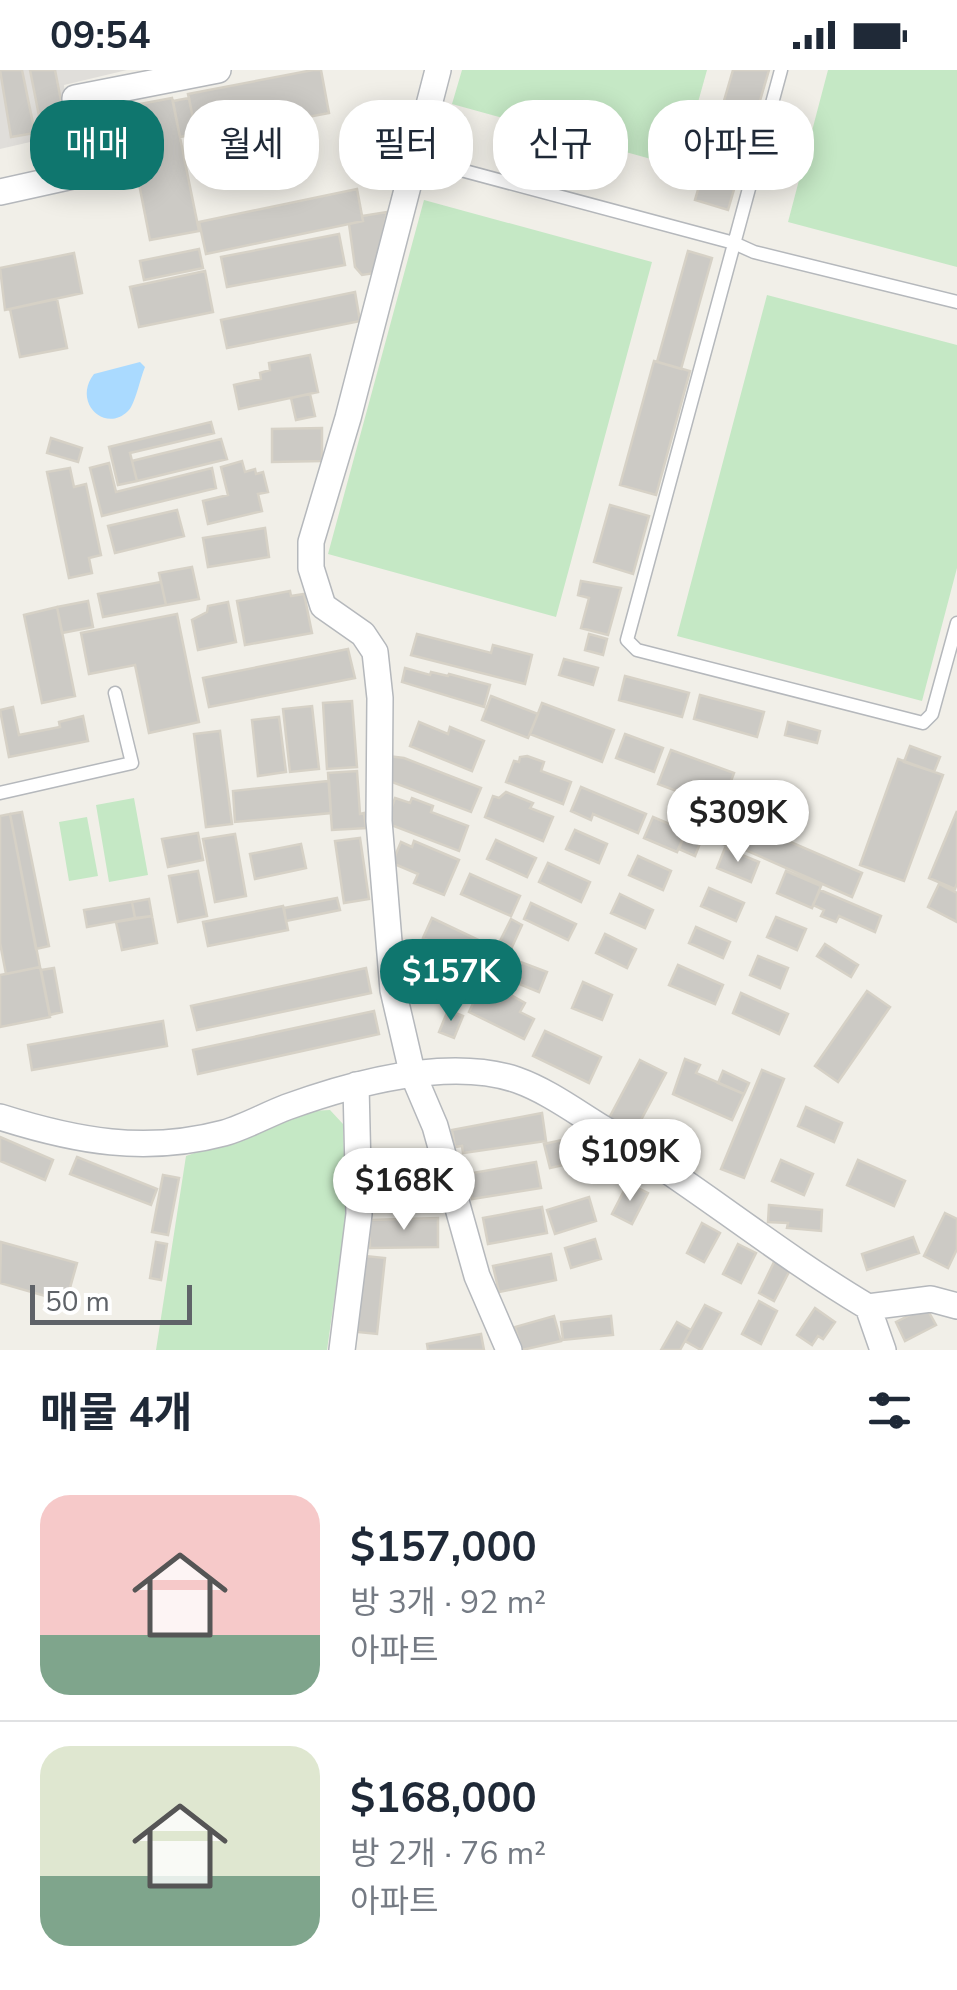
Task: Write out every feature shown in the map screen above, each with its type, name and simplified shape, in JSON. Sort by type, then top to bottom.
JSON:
[{"type":"street","points":[[0,192],[77,176],[75,98],[218,70]]},
{"type":"street","points":[[429,100],[435,74]]},
{"type":"street","points":[[408,190],[311,542],[311,568],[323,606],[363,634],[375,652],[380,698],[378,821],[393,990],[412,1072],[436,1126],[477,1276],[509,1350]]},
{"type":"street","points":[[0,1117],[86,1140],[142,1146],[224,1133],[288,1106],[412,1072],[485,1074],[516,1080],[546,1094],[670,1170],[868,1307],[882,1350]]},
{"type":"street","points":[[342,1350],[359,1214],[356,1085]]},
{"type":"street","points":[[868,1307],[931,1300],[957,1306]]},
{"type":"lane","points":[[781,70],[627,640],[637,650],[923,723],[932,714],[957,622]]},
{"type":"lane","points":[[473,173],[734,243],[754,252],[957,302]]},
{"type":"lane","points":[[0,793],[132,763],[115,693]]},
{"type":"shaded area","points":[[0,70],[127,70],[64,85],[66,100],[30,100],[30,142],[0,149]]},
{"type":"green space","points":[[462,70],[707,70],[699,100],[648,100],[648,158],[628,153],[628,100],[493,100],[493,115],[473,110],[473,100],[453,100]]},
{"type":"green space","points":[[828,70],[957,70],[957,267],[788,222],[796,190],[814,190],[814,123]]},
{"type":"green space","points":[[424,200],[652,262],[556,617],[328,554]]},
{"type":"green space","points":[[767,295],[957,345],[957,568],[922,701],[677,636]]},
{"type":"green space","points":[[134,798],[148,875],[109,882],[96,805]]},
{"type":"green space","points":[[87,817],[98,876],[69,881],[59,822]]},
{"type":"green space","points":[[330,1110],[343,1124],[346,1217],[327,1350],[156,1350],[186,1156],[311,1111]]},
{"type":"water","points":[[140,362],[145,367],[131,408],[110,419],[94,412],[87,395],[94,374]]},
{"type":"building","points":[[0,70],[22,70],[30,109],[30,134],[11,137]]},
{"type":"building","points":[[30,70],[55,70],[61,100],[36,100]]},
{"type":"building","points":[[321,70],[329,113],[319,115],[319,100],[189,100],[188,94]]},
{"type":"building","points":[[733,70],[769,70],[760,100],[724,100]]},
{"type":"building","points":[[172,98],[184,157],[184,190],[191,190],[199,231],[150,240],[140,190],[164,190],[161,100]]},
{"type":"building","points":[[189,98],[184,100],[184,136],[180,137],[173,101]]},
{"type":"building","points":[[352,190],[357,190],[363,221],[206,254],[199,222]]},
{"type":"building","points":[[698,190],[734,190],[728,210],[695,200]]},
{"type":"building","points":[[387,212],[375,273],[362,275],[355,267],[349,224],[363,221],[362,216]]},
{"type":"building","points":[[339,234],[345,265],[227,287],[221,257]]},
{"type":"building","points":[[199,249],[203,268],[144,280],[140,261]]},
{"type":"building","points":[[688,251],[712,258],[681,369],[657,362]]},
{"type":"building","points":[[74,253],[82,293],[5,310],[0,268]]},
{"type":"building","points":[[205,271],[213,312],[139,327],[130,287]]},
{"type":"building","points":[[355,292],[360,321],[227,348],[221,320]]},
{"type":"building","points":[[57,299],[67,348],[20,357],[10,309]]},
{"type":"building","points":[[310,355],[318,392],[239,409],[234,385],[261,379],[260,373],[270,370],[269,363]]},
{"type":"building","points":[[654,361],[690,371],[656,495],[620,485]]},
{"type":"building","points":[[310,394],[315,416],[296,420],[291,398]]},
{"type":"building","points":[[211,422],[214,433],[130,453],[137,481],[118,485],[109,447]]},
{"type":"building","points":[[322,428],[322,461],[272,462],[272,429]]},
{"type":"building","points":[[51,438],[82,448],[78,462],[47,453]]},
{"type":"building","points":[[221,439],[227,459],[137,481],[132,461]]},
{"type":"building","points":[[242,461],[245,472],[263,472],[268,492],[258,494],[262,511],[208,524],[203,501],[228,495],[221,467]]},
{"type":"building","points":[[109,463],[116,492],[212,468],[216,488],[102,516],[90,468]]},
{"type":"building","points":[[70,468],[74,487],[86,484],[101,555],[89,558],[92,573],[69,578],[47,472]]},
{"type":"building","points":[[610,505],[649,516],[633,574],[594,562]]},
{"type":"building","points":[[177,510],[184,536],[115,553],[108,526]]},
{"type":"building","points":[[265,528],[269,557],[208,567],[203,538]]},
{"type":"building","points":[[192,567],[199,599],[166,605],[159,573]]},
{"type":"building","points":[[581,581],[621,588],[608,635],[581,628],[589,598],[578,595]]},
{"type":"building","points":[[161,582],[166,605],[103,617],[98,594]]},
{"type":"building","points":[[290,591],[291,596],[304,594],[312,633],[245,645],[237,601]]},
{"type":"building","points":[[88,601],[93,627],[62,633],[57,607]]},
{"type":"building","points":[[228,602],[236,642],[198,650],[192,620],[207,612],[208,606]]},
{"type":"building","points":[[57,607],[75,696],[42,703],[24,615]]},
{"type":"building","points":[[177,614],[199,722],[149,733],[135,665],[89,674],[81,633]]},
{"type":"building","points":[[417,634],[491,653],[493,645],[532,655],[525,684],[411,655]]},
{"type":"building","points":[[589,634],[607,639],[603,655],[585,650]]},
{"type":"building","points":[[348,649],[355,678],[209,707],[203,678]]},
{"type":"building","points":[[564,659],[598,668],[593,685],[559,675]]},
{"type":"building","points":[[405,668],[490,685],[484,707],[402,682]]},
{"type":"building","points":[[625,676],[689,693],[682,717],[619,700]]},
{"type":"building","points":[[700,695],[764,712],[757,737],[694,719]]},
{"type":"building","points":[[491,696],[538,714],[528,738],[482,720]]},
{"type":"building","points":[[352,701],[357,767],[327,769],[323,703]]},
{"type":"building","points":[[542,703],[614,730],[602,762],[530,734]]},
{"type":"building","points":[[312,706],[319,769],[290,772],[283,709]]},
{"type":"building","points":[[13,707],[19,735],[60,727],[59,722],[83,716],[88,741],[9,757],[0,710]]},
{"type":"building","points":[[279,717],[286,772],[258,776],[252,720]]},
{"type":"building","points":[[419,722],[448,734],[450,727],[484,741],[472,771],[410,746]]},
{"type":"building","points":[[788,722],[820,731],[817,743],[785,735]]},
{"type":"building","points":[[220,731],[232,824],[206,827],[194,734]]},
{"type":"building","points":[[625,734],[663,748],[654,772],[616,758]]},
{"type":"building","points":[[910,746],[940,757],[934,772],[904,762]]},
{"type":"building","points":[[671,750],[734,773],[721,808],[658,784]]},
{"type":"building","points":[[388,756],[404,758],[481,788],[471,812],[384,779]]},
{"type":"building","points":[[527,756],[544,762],[541,771],[571,782],[563,804],[506,782],[514,761]]},
{"type":"building","points":[[898,759],[943,775],[904,881],[860,865]]},
{"type":"building","points":[[357,771],[360,814],[364,813],[366,828],[332,830],[328,773]]},
{"type":"building","points":[[329,781],[331,813],[235,822],[233,791]]},
{"type":"building","points":[[581,787],[646,814],[638,833],[593,814],[591,820],[571,811]]},
{"type":"building","points":[[506,792],[553,817],[543,841],[485,817],[493,796],[499,798]]},
{"type":"building","points":[[395,798],[410,803],[412,798],[433,806],[431,812],[468,826],[459,851],[386,823]]},
{"type":"building","points":[[719,811],[862,873],[852,897],[734,845],[733,848],[708,838]]},
{"type":"building","points":[[957,811],[957,883],[955,889],[929,878]]},
{"type":"building","points":[[22,812],[49,946],[36,949],[10,814]]},
{"type":"building","points":[[10,814],[40,967],[6,974],[0,943],[0,816]]},
{"type":"building","points":[[653,817],[686,831],[677,852],[644,838]]},
{"type":"building","points":[[777,823],[795,830],[790,842],[772,834]]},
{"type":"building","points":[[575,830],[607,844],[599,863],[566,849]]},
{"type":"building","points":[[198,833],[203,860],[168,867],[162,839]]},
{"type":"building","points":[[235,834],[246,896],[215,902],[203,839]]},
{"type":"building","points":[[685,834],[701,841],[695,856],[679,849]]},
{"type":"building","points":[[360,838],[369,899],[344,903],[335,841]]},
{"type":"building","points":[[496,840],[536,858],[527,877],[487,859]]},
{"type":"building","points":[[414,841],[459,860],[444,895],[414,883],[418,874],[392,863],[401,842],[412,847]]},
{"type":"building","points":[[301,844],[306,868],[255,879],[250,854]]},
{"type":"building","points":[[725,848],[759,862],[751,882],[717,868]]},
{"type":"building","points":[[638,856],[671,871],[663,890],[629,875]]},
{"type":"building","points":[[548,863],[590,882],[581,902],[539,882]]},
{"type":"building","points":[[198,871],[207,916],[178,922],[169,876]]},
{"type":"building","points":[[786,871],[821,886],[812,908],[777,893]]},
{"type":"building","points":[[470,874],[520,896],[511,916],[461,894]]},
{"type":"building","points":[[939,884],[957,893],[957,922],[928,907]]},
{"type":"building","points":[[709,888],[744,903],[736,921],[701,906]]},
{"type":"building","points":[[820,890],[881,916],[875,932],[839,916],[836,922],[821,916],[824,910],[813,905]]},
{"type":"building","points":[[620,894],[653,910],[645,928],[611,913]]},
{"type":"building","points":[[337,898],[340,910],[286,921],[284,908]]},
{"type":"building","points":[[149,899],[152,916],[135,918],[132,902]]},
{"type":"building","points":[[132,902],[135,918],[87,927],[84,910]]},
{"type":"building","points":[[531,903],[576,924],[568,940],[524,919]]},
{"type":"building","points":[[283,906],[288,930],[208,946],[203,922]]},
{"type":"building","points":[[152,916],[157,943],[122,950],[116,922]]},
{"type":"building","points":[[776,917],[806,929],[797,950],[767,937]]},
{"type":"building","points":[[432,918],[504,952],[495,971],[423,938]]},
{"type":"building","points":[[511,919],[522,925],[512,947],[500,941]]},
{"type":"building","points":[[696,927],[730,942],[723,958],[689,943]]},
{"type":"building","points":[[605,934],[636,949],[627,968],[596,953]]},
{"type":"building","points":[[825,944],[858,965],[851,977],[817,956]]},
{"type":"building","points":[[424,955],[454,966],[447,986],[416,975]]},
{"type":"building","points":[[758,956],[788,968],[780,988],[750,975]]},
{"type":"building","points":[[515,960],[547,972],[539,992],[507,979]]},
{"type":"building","points":[[678,965],[723,985],[715,1004],[669,985]]},
{"type":"building","points":[[40,967],[50,1017],[0,1027],[0,975]]},
{"type":"building","points":[[54,968],[62,1012],[50,1015],[41,970]]},
{"type":"building","points":[[366,968],[371,993],[197,1030],[191,1006]]},
{"type":"building","points":[[583,982],[612,995],[602,1020],[572,1008]]},
{"type":"building","points":[[493,985],[525,1003],[520,1012],[534,1019],[524,1039],[469,1012],[479,991],[488,996]]},
{"type":"building","points":[[867,991],[890,1007],[838,1082],[815,1066]]},
{"type":"building","points":[[741,993],[788,1014],[779,1034],[733,1013]]},
{"type":"building","points":[[448,1010],[463,1016],[454,1038],[439,1032]]},
{"type":"building","points":[[374,1011],[379,1034],[198,1074],[193,1050]]},
{"type":"building","points":[[163,1021],[167,1046],[32,1070],[28,1045]]},
{"type":"building","points":[[545,1031],[601,1057],[589,1083],[533,1056]]},
{"type":"building","points":[[685,1059],[700,1065],[696,1073],[744,1094],[732,1120],[673,1094]]},
{"type":"building","points":[[640,1060],[666,1073],[633,1135],[607,1122]]},
{"type":"building","points":[[762,1070],[784,1079],[744,1178],[721,1169]]},
{"type":"building","points":[[723,1071],[749,1083],[744,1094],[718,1083]]},
{"type":"building","points":[[806,1107],[842,1123],[834,1142],[798,1126]]},
{"type":"building","points":[[542,1113],[546,1141],[463,1153],[462,1146],[455,1147],[452,1130]]},
{"type":"building","points":[[594,1133],[599,1157],[550,1168],[544,1144]]},
{"type":"building","points":[[0,1137],[53,1160],[45,1180],[0,1161]]},
{"type":"building","points":[[371,1154],[422,1156],[422,1184],[370,1183]]},
{"type":"building","points":[[77,1157],[157,1189],[151,1205],[70,1174]]},
{"type":"building","points":[[781,1160],[813,1174],[804,1195],[772,1181]]},
{"type":"building","points":[[858,1160],[905,1181],[894,1206],[847,1185]]},
{"type":"building","points":[[536,1162],[541,1188],[472,1199],[467,1174]]},
{"type":"building","points":[[163,1175],[179,1178],[168,1235],[152,1232]]},
{"type":"building","points":[[628,1183],[648,1193],[632,1224],[612,1214]]},
{"type":"building","points":[[589,1197],[596,1221],[555,1234],[547,1210]]},
{"type":"building","points":[[769,1205],[822,1210],[821,1231],[768,1222]]},
{"type":"building","points":[[542,1207],[547,1233],[488,1244],[483,1218]]},
{"type":"building","points":[[945,1213],[957,1219],[957,1249],[948,1268],[924,1256]]},
{"type":"building","points":[[438,1218],[438,1247],[370,1248],[369,1220]]},
{"type":"building","points":[[702,1223],[720,1233],[704,1262],[687,1253]]},
{"type":"building","points":[[913,1237],[919,1253],[867,1270],[862,1254]]},
{"type":"building","points":[[595,1239],[601,1259],[571,1268],[565,1248]]},
{"type":"building","points":[[1,1242],[77,1263],[66,1302],[0,1283]]},
{"type":"building","points":[[156,1242],[167,1244],[161,1280],[150,1278]]},
{"type":"building","points":[[738,1244],[756,1253],[741,1283],[723,1274]]},
{"type":"building","points":[[551,1254],[556,1280],[499,1292],[493,1266]]},
{"type":"building","points":[[365,1256],[385,1258],[377,1334],[357,1332]]},
{"type":"building","points":[[775,1260],[791,1268],[774,1301],[759,1293]]},
{"type":"building","points":[[759,1301],[777,1311],[761,1344],[742,1334]]},
{"type":"building","points":[[705,1305],[721,1313],[701,1350],[685,1341]]},
{"type":"building","points":[[926,1307],[936,1325],[905,1341],[896,1322]]},
{"type":"building","points":[[815,1308],[835,1322],[823,1339],[818,1336],[812,1345],[797,1335]]},
{"type":"building","points":[[554,1316],[561,1341],[522,1350],[515,1327]]},
{"type":"building","points":[[611,1316],[613,1335],[563,1340],[561,1322]]},
{"type":"building","points":[[677,1322],[691,1330],[680,1350],[661,1350]]},
{"type":"building","points":[[481,1334],[484,1350],[428,1350],[427,1344]]}]
